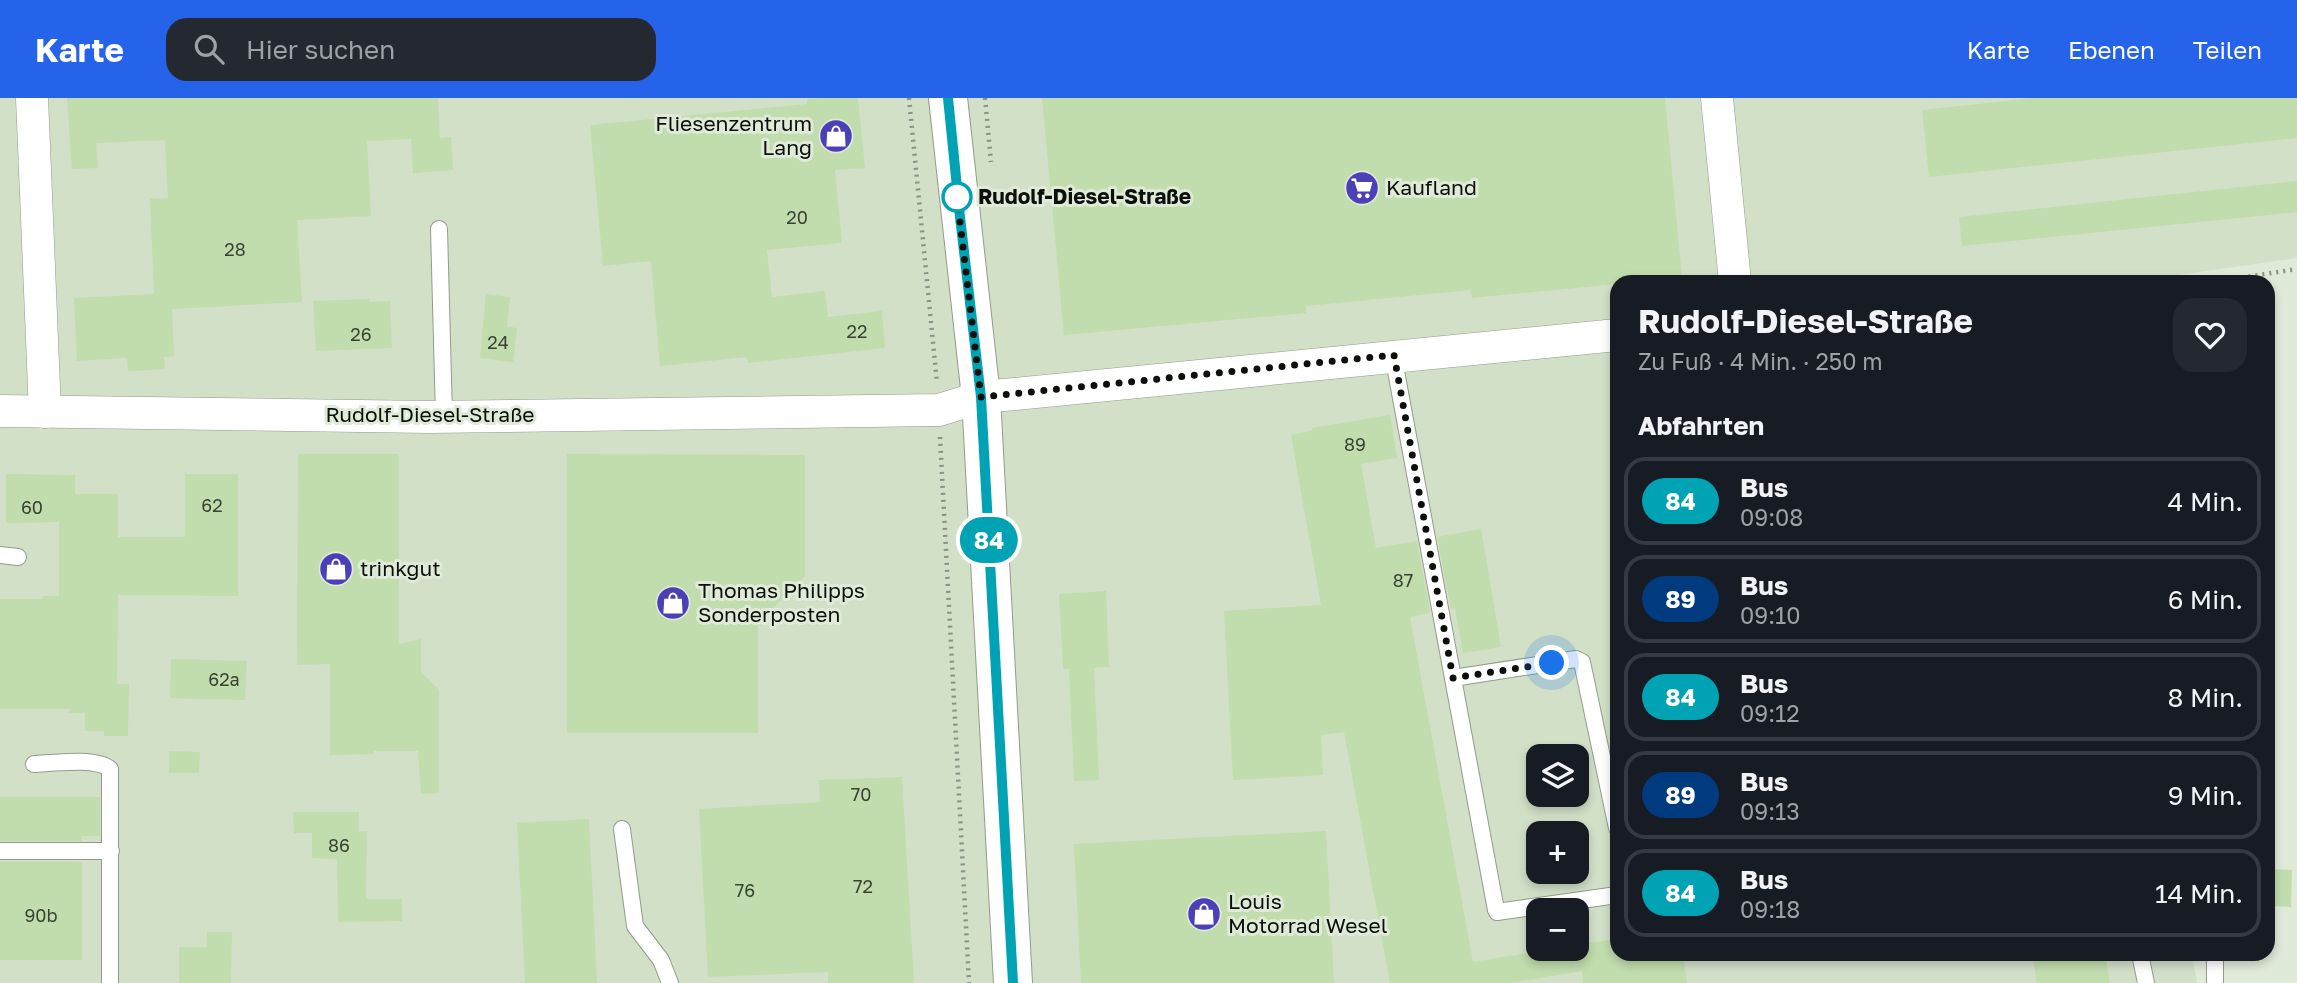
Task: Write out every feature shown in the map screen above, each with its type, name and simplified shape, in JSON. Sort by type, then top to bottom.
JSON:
[{"type":"street","points":[[32,98],[45,412]]},
{"type":"street","points":[[948,98],[981,397],[1013,983]]},
{"type":"street","points":[[1717,98],[1734,275]]},
{"type":"street","name":"Rudolf-Diesel-Straße","points":[[0,411],[444,416],[939,410],[981,397],[1610,336]]},
{"type":"lane","points":[[439,229],[444,416]]},
{"type":"lane","points":[[1394,355],[1496,910],[1497,912],[1610,896]]},
{"type":"lane","points":[[0,555],[18,557]]},
{"type":"lane","points":[[1453,678],[1576,659],[1582,662],[1610,795]]},
{"type":"lane","points":[[34,764],[96,762],[110,769],[110,983]]},
{"type":"lane","points":[[622,829],[635,926],[661,960],[670,983]]},
{"type":"lane","points":[[0,851],[111,851]]},
{"type":"lane","points":[[2141,961],[2146,983]]},
{"type":"lane","points":[[2215,983],[2216,961]]},
{"type":"path","points":[[909,98],[939,410],[970,983]]},
{"type":"path","points":[[2262,275],[2297,270]]},
{"type":"shaded area","points":[[0,98],[2297,98],[2297,258],[2178,275],[1610,275],[1610,961],[2193,961],[2197,983],[0,983]]},
{"type":"building","points":[[67,98],[438,98],[440,138],[451,137],[453,170],[413,173],[411,139],[367,141],[371,216],[297,220],[302,302],[172,309],[174,356],[164,357],[165,369],[128,371],[127,358],[77,361],[74,298],[154,294],[150,199],[168,198],[165,140],[96,143],[98,168],[72,169]]},
{"type":"building","points":[[858,98],[865,168],[835,170],[842,243],[767,250],[772,297],[825,291],[828,317],[882,311],[885,348],[748,363],[747,357],[660,366],[651,261],[603,266],[590,125],[807,104],[807,99]]},
{"type":"building","name":"Kaufland","points":[[1042,98],[1665,98],[1682,275],[1610,275],[1610,285],[1472,298],[1471,290],[1306,306],[1306,313],[1064,335]]},
{"type":"building","points":[[2034,98],[2297,98],[2297,138],[1929,177],[1922,110]]},
{"type":"building","points":[[2297,181],[2297,212],[1962,246],[1959,217]]},
{"type":"building","points":[[486,294],[510,297],[507,327],[517,328],[513,362],[480,358]]},
{"type":"building","points":[[370,299],[370,302],[390,301],[392,348],[316,351],[313,301]]},
{"type":"building","points":[[1390,415],[1397,458],[1361,464],[1376,548],[1417,541],[1430,613],[1410,617],[1473,962],[1526,953],[1526,961],[1589,961],[1589,943],[1610,940],[1610,961],[1684,961],[1687,983],[1583,983],[1582,971],[1510,983],[1390,983],[1344,732],[1321,735],[1323,775],[1233,780],[1224,611],[1321,605],[1291,435],[1312,431],[1312,428]]},
{"type":"building","name":"trinkgut","points":[[298,454],[399,454],[399,644],[421,639],[421,672],[439,690],[439,793],[421,794],[418,751],[330,755],[330,664],[297,665]]},
{"type":"building","name":"Thomas Philipps Sonderposten","points":[[567,454],[805,455],[805,576],[758,623],[758,733],[567,733]]},
{"type":"building","points":[[6,474],[75,475],[75,494],[118,494],[118,537],[185,537],[185,474],[238,474],[238,596],[118,595],[117,684],[129,684],[128,736],[104,736],[104,731],[85,731],[85,713],[69,713],[69,709],[0,709],[0,599],[43,599],[43,596],[59,596],[59,522],[6,523]]},
{"type":"building","points":[[1481,529],[1501,647],[1463,653],[1437,537]]},
{"type":"building","points":[[1106,591],[1109,667],[1094,668],[1099,780],[1074,781],[1069,669],[1063,669],[1059,594]]},
{"type":"building","points":[[171,659],[247,661],[245,700],[170,698]]},
{"type":"building","points":[[169,751],[200,752],[199,773],[169,773]]},
{"type":"building","points":[[902,777],[914,983],[828,983],[828,972],[708,977],[699,809],[820,802],[819,780]]},
{"type":"building","points":[[0,797],[100,797],[100,836],[82,836],[82,841],[0,841]]},
{"type":"building","points":[[293,812],[359,812],[359,831],[367,831],[366,899],[402,899],[402,921],[338,922],[337,859],[312,858],[312,833],[294,833]]},
{"type":"building","points":[[589,819],[597,983],[525,983],[517,823]]},
{"type":"building","name":"Louis Motorrad Wesel","points":[[1326,831],[1334,983],[1081,983],[1074,844]]},
{"type":"building","points":[[0,862],[82,862],[82,960],[0,960]]},
{"type":"building","points":[[2275,869],[2292,870],[2291,907],[2275,906]]},
{"type":"building","points":[[207,932],[232,932],[231,983],[179,983],[179,947],[207,947]]},
{"type":"building","points":[[2033,961],[2106,961],[2110,983],[2037,983]]},
{"type":"bus line","name":"84","points":[[948,98],[981,397],[1013,983]]},
{"type":"place","name":"Fliesenzentrum Lang","points":[[836,136]]},
{"type":"place","name":"Kaufland","points":[[1362,188]]},
{"type":"place","name":"Rudolf-Diesel-Straße","points":[[957,197]]},
{"type":"place","name":"trinkgut","points":[[336,569]]},
{"type":"place","name":"Thomas Philipps Sonderposten","points":[[673,603]]},
{"type":"place","name":"Louis Motorrad Wesel","points":[[1204,914]]},
{"type":"route","points":[[957,197],[981,397],[1394,355],[1453,678],[1552,663]]}]
